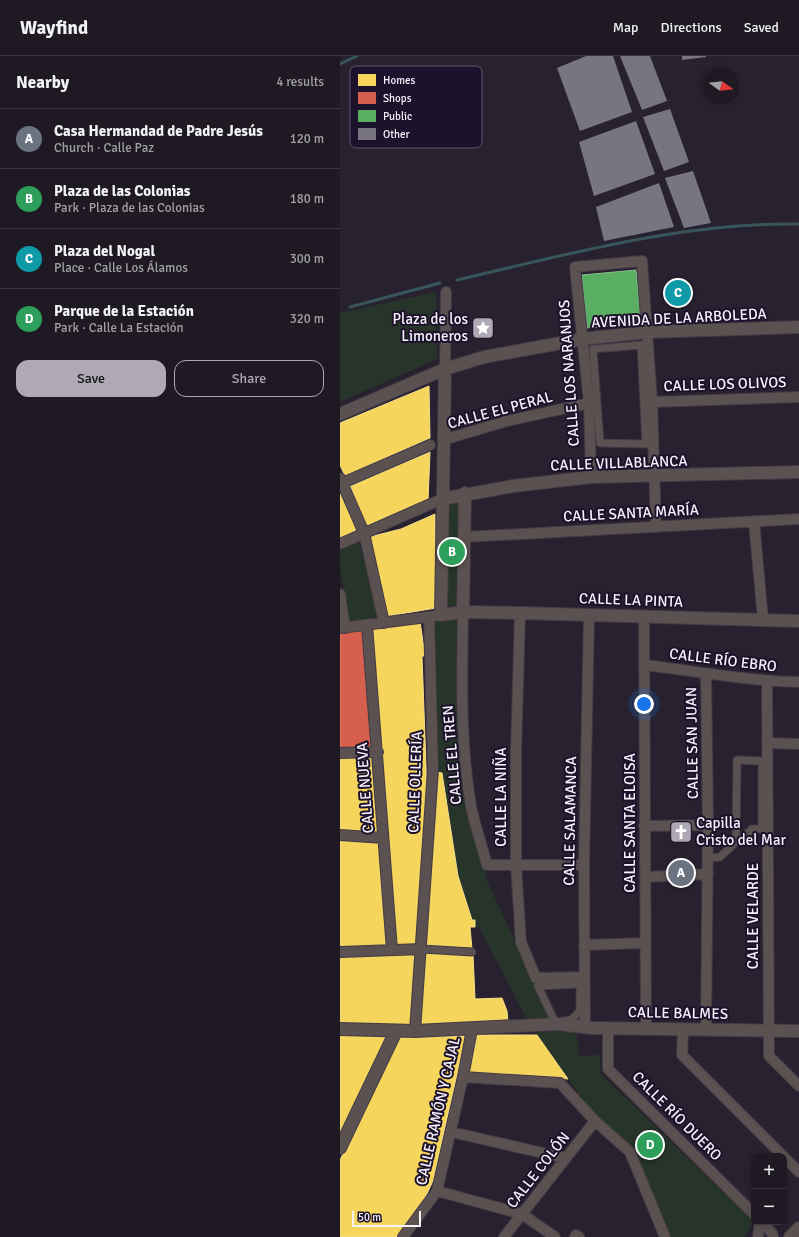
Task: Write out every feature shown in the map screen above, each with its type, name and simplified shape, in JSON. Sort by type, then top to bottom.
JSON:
[{"type":"street","name":"CALLE LOS NARANJOS","points":[[591,477],[589,403],[575,267],[642,261],[647,332]]},
{"type":"street","points":[[340,594],[343,628],[441,615],[446,292]]},
{"type":"street","name":"AVENIDA DE LA ARBOLEDA","points":[[340,414],[445,369],[484,357],[583,339],[647,332],[799,327]]},
{"type":"street","points":[[647,332],[652,402],[656,527]]},
{"type":"street","points":[[641,345],[646,444],[600,443],[593,350],[641,345]]},
{"type":"street","name":"CALLE LOS OLIVOS","points":[[652,402],[799,397]]},
{"type":"street","name":"CALLE EL PERAL","points":[[443,440],[506,420],[589,403]]},
{"type":"street","points":[[384,622],[364,533],[341,482],[430,445]]},
{"type":"street","name":"CALLE VILLABLANCA","points":[[442,499],[465,493],[591,477],[654,477],[799,472]]},
{"type":"street","points":[[463,612],[465,493]]},
{"type":"street","points":[[340,544],[442,499]]},
{"type":"street","name":"CALLE SANTA MARÍA","points":[[464,537],[799,519]]},
{"type":"street","points":[[754,521],[763,620]]},
{"type":"street","name":"CALLE LA PINTA","points":[[441,615],[463,612],[799,621]]},
{"type":"street","name":"CALLE EL TREN","points":[[463,612],[462,724],[471,807],[487,865],[516,865]]},
{"type":"street","name":"CALLE LA NIÑA","points":[[520,613],[516,752],[516,865],[521,942],[536,978],[582,980]]},
{"type":"street","name":"CALLE SALAMANCA","points":[[585,1027],[582,980],[584,945],[584,865],[589,615]]},
{"type":"street","name":"CALLE SANTA ELOISA","points":[[644,616],[646,1029]]},
{"type":"street","name":"CALLE OLLERÍA","points":[[415,1031],[422,949],[433,769],[429,617]]},
{"type":"street","name":"CALLE NUEVA","points":[[367,625],[378,752],[392,950]]},
{"type":"street","name":"CALLE RÍO EBRO","points":[[644,665],[706,673],[730,678],[799,682]]},
{"type":"street","name":"CALLE SAN JUAN","points":[[706,673],[708,825],[706,1030]]},
{"type":"street","name":"CALLE VELARDE","points":[[767,681],[769,1056],[799,1086]]},
{"type":"street","points":[[767,743],[799,744]]},
{"type":"street","points":[[340,753],[378,752]]},
{"type":"street","points":[[708,858],[720,857],[752,829],[762,829],[762,761],[737,760],[736,839],[738,840]]},
{"type":"street","points":[[644,826],[708,825]]},
{"type":"street","points":[[340,835],[383,838]]},
{"type":"street","points":[[516,865],[584,865]]},
{"type":"street","points":[[645,877],[708,874]]},
{"type":"street","points":[[584,945],[645,943]]},
{"type":"street","points":[[340,952],[422,949],[472,952]]},
{"type":"street","points":[[582,980],[580,1012],[571,1020],[555,1022],[538,986],[582,980]]},
{"type":"street","name":"CALLE BALMES","points":[[340,1029],[396,1032],[557,1024],[608,1028],[799,1031]]},
{"type":"street","name":"CALLE RÍO DUERO","points":[[608,1028],[608,1069],[751,1211]]},
{"type":"street","name":"CALLE RAMÓN Y CAJAL","points":[[403,1237],[437,1191],[463,1077],[472,1029]]},
{"type":"street","points":[[683,1030],[682,1055],[781,1153]]},
{"type":"street","points":[[340,1148],[396,1032]]},
{"type":"street","points":[[463,1077],[560,1083],[596,1121],[630,1152],[665,1237]]},
{"type":"street","name":"CALLE COLÓN","points":[[504,1237],[565,1158],[596,1121]]},
{"type":"street","points":[[451,1132],[565,1158]]},
{"type":"street","points":[[787,1159],[799,1172]]},
{"type":"street","points":[[437,1191],[522,1214],[555,1237]]},
{"type":"street","points":[[758,1237],[760,1225]]},
{"type":"street","points":[[764,1225],[772,1232],[773,1237]]},
{"type":"street","points":[[790,1237],[799,1228]]},
{"type":"green space","points":[[436,292],[437,359],[340,402],[340,313]]},
{"type":"green space","points":[[461,501],[459,603],[452,607],[446,605],[445,506]]},
{"type":"green space","points":[[359,542],[378,617],[349,622],[340,569],[340,551]]},
{"type":"green space","points":[[457,618],[457,732],[468,808],[488,883],[552,1020],[527,1020],[479,927],[475,927],[475,920],[472,920],[458,876],[442,773],[437,772],[432,620]]},
{"type":"green space","points":[[564,1031],[577,1034],[579,1056],[600,1055],[601,1074],[724,1193],[751,1216],[751,1228],[744,1237],[671,1237],[667,1233],[638,1156],[597,1119],[535,1032]]},
{"type":"building: Homes","points":[[429,386],[430,438],[345,476],[340,465],[340,423]]},
{"type":"building: Homes","points":[[430,452],[428,501],[367,528],[350,486]]},
{"type":"building: Homes","points":[[340,489],[358,531],[340,539]]},
{"type":"building: Homes","points":[[435,514],[436,608],[388,616],[369,537],[401,529]]},
{"type":"building: Homes","points":[[420,621],[425,656],[422,656],[427,793],[420,945],[396,946],[372,627]]},
{"type":"building: Homes","points":[[340,756],[373,756],[379,835],[340,832]]},
{"type":"building: Homes","points":[[437,772],[442,773],[458,876],[472,920],[475,920],[475,927],[470,927],[472,949],[426,945]]},
{"type":"building: Homes","points":[[340,838],[380,841],[387,946],[340,948]]},
{"type":"building: Homes","points":[[426,951],[473,955],[475,999],[502,998],[507,1011],[508,1022],[420,1027]]},
{"type":"building: Homes","points":[[419,952],[413,1027],[340,1024],[340,955]]},
{"type":"building: Homes","points":[[340,1033],[387,1034],[340,1139]]},
{"type":"building: Homes","points":[[477,1035],[537,1035],[568,1079],[469,1072]]},
{"type":"building: Homes","points":[[400,1036],[466,1036],[433,1181],[422,1204],[397,1237],[340,1237],[340,1160]]},
{"type":"building: Shops","points":[[365,628],[373,749],[340,749],[340,632]]},
{"type":"building: Public","points":[[636,270],[641,323],[587,328],[582,275]]},
{"type":"building: Other","points":[[586,56],[613,56],[632,112],[580,131],[557,68]]},
{"type":"building: Other","points":[[620,56],[650,56],[667,101],[642,110]]},
{"type":"building: Other","points":[[682,56],[706,56],[706,57],[682,60]]},
{"type":"building: Other","points":[[670,109],[689,162],[664,171],[643,117]]},
{"type":"building: Other","points":[[636,121],[655,174],[594,196],[579,142]]},
{"type":"building: Other","points":[[693,171],[711,223],[684,228],[665,178]]},
{"type":"building: Other","points":[[659,183],[674,227],[604,241],[596,207]]},
{"type":"waterway","points":[[340,64],[357,56]]},
{"type":"waterway","points":[[457,280],[584,250],[669,234],[712,228],[799,224]]},
{"type":"waterway","points":[[350,307],[440,283]]},
{"type":"place","name":"Plaza del Nogal","points":[[678,293]]},
{"type":"place","name":"Plaza de los Limoneros","points":[[483,328]]},
{"type":"place","name":"Plaza de las Colonias","points":[[452,552]]},
{"type":"place","name":"Capilla Cristo del Mar","points":[[681,832]]},
{"type":"place","name":"Casa Hermandad de Padre Jesús","points":[[681,873]]},
{"type":"place","name":"Parque de la Estación","points":[[650,1145]]}]
